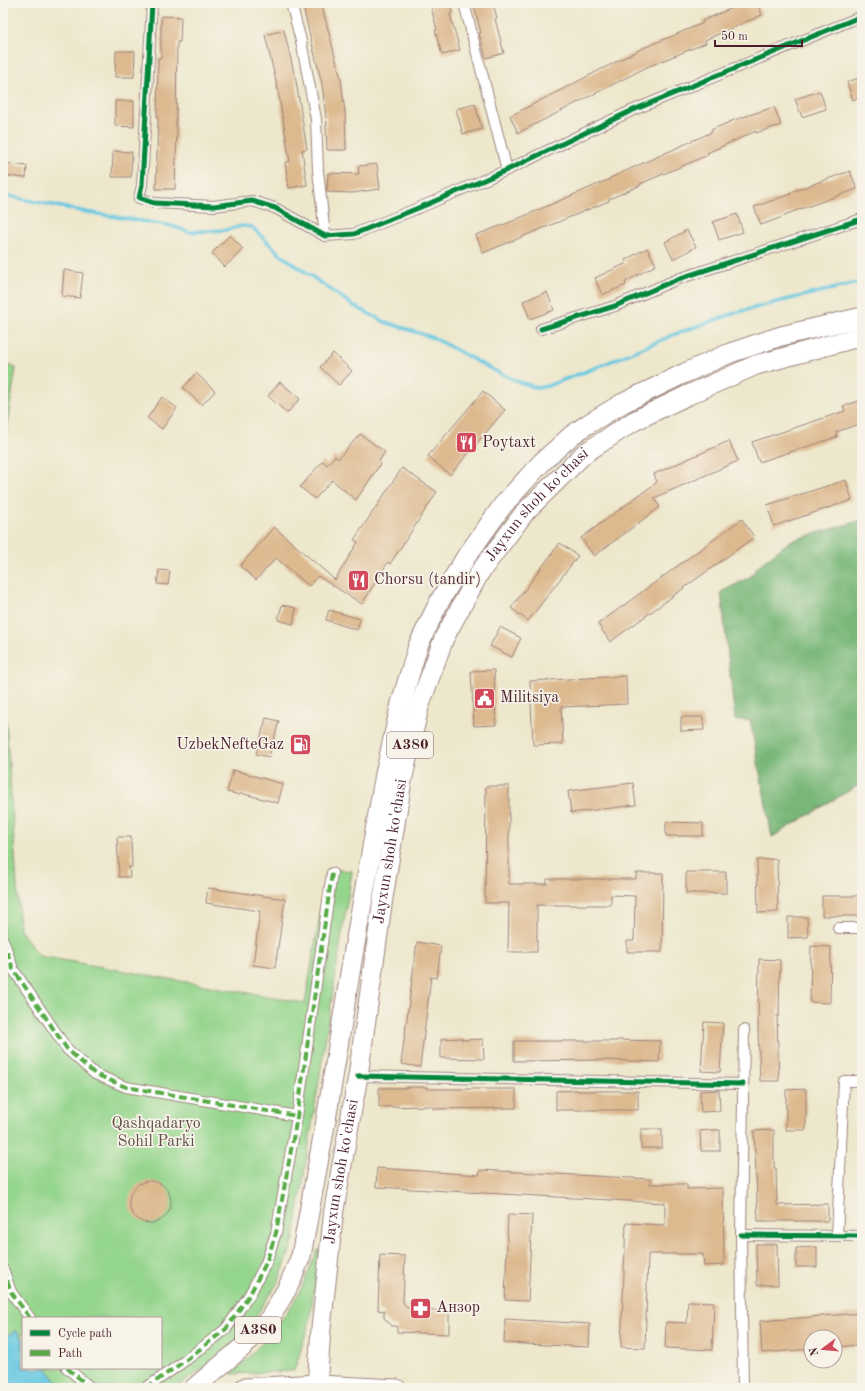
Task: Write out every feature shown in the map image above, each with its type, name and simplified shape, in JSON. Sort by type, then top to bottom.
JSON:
[{"type":"highway","name":"Jayxun shoh ko'chasi","points":[[194,1388],[245,1345],[270,1318],[288,1287],[301,1256],[312,1204],[383,782],[399,714],[418,646],[439,602],[466,556],[503,505],[542,462],[572,435],[588,424],[623,403],[730,353],[781,336],[862,317]]},
{"type":"highway","name":"Jayxun shoh ko'chasi","points":[[318,1386],[321,1328],[334,1209],[358,1076],[400,789],[419,707],[444,638],[480,572],[525,512],[585,452],[634,421],[756,365],[862,336]]},
{"type":"highway","points":[[312,1204],[334,1209]]},
{"type":"highway","points":[[244,1388],[318,1386]]},
{"type":"main road","points":[[318,1386],[397,1388]]},
{"type":"street","points":[[152,3],[142,185],[139,198],[154,203],[214,206],[252,201],[275,208],[325,236],[354,234],[428,204],[507,170],[632,111],[862,16]]},
{"type":"street","points":[[291,3],[316,119],[318,170],[325,236]]},
{"type":"street","points":[[464,3],[507,170]]},
{"type":"street","points":[[541,328],[615,306],[678,279],[862,219]]},
{"type":"street","points":[[146,1388],[186,1360],[226,1329],[250,1294],[266,1263],[276,1233],[297,1116],[332,873]]},
{"type":"street","points":[[838,928],[862,928]]},
{"type":"street","points":[[3,940],[13,969],[67,1049],[96,1074],[126,1087],[297,1116]]},
{"type":"street","points":[[744,1030],[741,1235],[744,1388]]},
{"type":"street","points":[[358,1076],[743,1084]]},
{"type":"street","points":[[837,1236],[844,1081],[862,1081]]},
{"type":"street","points":[[741,1235],[862,1236]]},
{"type":"street","points":[[3,1269],[11,1292],[29,1317]]},
{"type":"street","points":[[68,1369],[91,1388]]},
{"type":"green space","points":[[3,363],[16,368],[3,450]]},
{"type":"green space","points":[[862,520],[862,783],[772,837],[750,720],[735,720],[721,592],[750,577],[758,566],[790,541]]},
{"type":"green space","name":"Qashqadaryo Sohil Parki","points":[[3,676],[20,930],[39,956],[305,1003],[328,869],[352,871],[294,1239],[279,1281],[247,1329],[219,1358],[175,1388],[3,1388]]},
{"type":"green space","points":[[320,1250],[309,1324],[294,1371],[231,1374],[258,1347],[283,1318],[303,1286],[317,1251]]},
{"type":"water","points":[[3,1327],[9,1335],[16,1330],[22,1338],[22,1369],[47,1369],[62,1388],[3,1388]]},
{"type":"building","points":[[302,3],[321,3],[341,79],[345,113],[346,150],[327,150],[327,125],[322,84]]},
{"type":"building","points":[[430,3],[450,3],[452,13],[450,14],[460,50],[442,55]]},
{"type":"building","points":[[473,3],[493,3],[497,18],[495,19],[504,53],[486,58]]},
{"type":"building","points":[[740,3],[757,3],[762,15],[705,40],[706,43],[647,67],[518,133],[510,116],[641,49],[703,23],[702,21]]},
{"type":"building","points":[[161,16],[181,17],[180,42],[177,42],[175,189],[156,189],[158,58],[161,58]]},
{"type":"building","points":[[284,30],[296,81],[307,149],[302,150],[307,185],[289,188],[285,162],[290,162],[278,90],[265,35]]},
{"type":"building","points":[[116,51],[135,51],[134,77],[115,77]]},
{"type":"building","points":[[862,77],[862,97],[853,100],[847,82]]},
{"type":"building","points":[[820,91],[826,109],[802,117],[795,99]]},
{"type":"building","points":[[115,101],[134,101],[134,127],[115,126]]},
{"type":"building","points":[[475,104],[482,129],[463,134],[456,109]]},
{"type":"building","points":[[774,107],[781,125],[756,133],[756,131],[707,153],[708,155],[640,184],[641,185],[609,199],[609,201],[483,253],[476,235],[508,223],[610,179],[712,132],[711,130],[734,120]]},
{"type":"building","points":[[113,151],[132,152],[131,177],[112,177]]},
{"type":"building","points":[[3,163],[27,166],[26,178],[3,176]]},
{"type":"building","points":[[377,164],[380,189],[352,193],[327,192],[328,173],[359,174],[358,166]]},
{"type":"building","points":[[850,171],[857,189],[784,215],[785,216],[761,225],[754,207]]},
{"type":"building","points":[[737,214],[743,232],[719,240],[713,222]]},
{"type":"building","points":[[687,230],[696,247],[673,259],[665,242]]},
{"type":"building","points":[[230,235],[243,249],[225,267],[212,253]]},
{"type":"building","points":[[647,248],[656,265],[625,282],[626,285],[602,295],[595,278],[627,263],[625,260]]},
{"type":"building","points":[[64,270],[83,273],[80,298],[62,296]]},
{"type":"building","points":[[547,292],[554,310],[530,319],[523,301]]},
{"type":"building","points":[[333,353],[352,371],[339,385],[320,367]]},
{"type":"building","points":[[196,373],[215,391],[202,405],[183,388]]},
{"type":"building","points":[[280,382],[300,399],[287,413],[268,396]]},
{"type":"building","points":[[483,391],[505,410],[450,475],[428,456]]},
{"type":"building","points":[[162,397],[177,408],[162,429],[147,418]]},
{"type":"building","points":[[862,400],[862,423],[836,432],[837,437],[759,462],[752,442],[845,411],[843,406]]},
{"type":"building","points":[[360,434],[385,452],[379,461],[381,463],[356,500],[332,480],[315,499],[300,487],[323,461],[327,465],[335,456],[338,459]]},
{"type":"building","points":[[729,441],[738,461],[654,498],[660,507],[594,556],[581,538],[657,482],[654,474]]},
{"type":"building","points":[[402,468],[437,492],[390,564],[388,562],[362,604],[318,576],[309,586],[276,558],[256,580],[240,566],[274,527],[335,580],[358,542],[354,540]]},
{"type":"building","points":[[846,480],[852,500],[774,526],[767,505]]},
{"type":"building","points":[[742,519],[754,537],[610,642],[598,624]]},
{"type":"building","points":[[560,543],[578,556],[528,621],[511,608]]},
{"type":"building","points":[[159,570],[170,571],[168,585],[157,584]]},
{"type":"building","points":[[282,605],[296,608],[293,624],[278,620]]},
{"type":"building","points":[[329,610],[360,619],[357,630],[326,620]]},
{"type":"building","points":[[500,627],[521,638],[512,657],[490,646]]},
{"type":"building","name":"Militsiya","points":[[494,670],[496,725],[474,726],[471,671]]},
{"type":"building","points":[[626,676],[627,704],[561,707],[563,744],[533,745],[530,681]]},
{"type":"building","points":[[681,717],[703,717],[704,730],[681,731]]},
{"type":"building","points":[[266,718],[279,721],[269,757],[256,754]]},
{"type":"building","points":[[233,770],[283,784],[278,803],[241,793],[240,795],[227,792]]},
{"type":"building","points":[[633,783],[636,805],[571,813],[568,791]]},
{"type":"building","points":[[486,786],[509,786],[509,884],[547,884],[547,879],[636,879],[636,873],[663,873],[662,952],[627,952],[627,941],[634,941],[635,896],[611,895],[611,905],[537,905],[537,952],[508,952],[509,903],[485,903]]},
{"type":"building","points":[[666,822],[703,823],[703,836],[666,836]]},
{"type":"building","points":[[117,837],[131,837],[132,867],[129,867],[130,877],[119,877]]},
{"type":"building","points":[[777,859],[778,912],[758,913],[757,860]]},
{"type":"building","points":[[686,872],[726,872],[726,893],[686,893]]},
{"type":"building","points":[[208,888],[285,899],[275,968],[253,965],[260,911],[206,903]]},
{"type":"building","points":[[822,896],[862,896],[862,916],[822,916]]},
{"type":"building","points":[[788,917],[807,917],[808,937],[788,938]]},
{"type":"building","points":[[417,942],[441,946],[437,978],[431,977],[420,1067],[401,1064]]},
{"type":"building","points":[[811,946],[831,947],[830,1003],[810,1002]]},
{"type":"building","points":[[759,959],[780,960],[779,1016],[777,1016],[779,1081],[760,1081],[758,1029]]},
{"type":"building","points":[[704,1022],[723,1023],[720,1072],[701,1071]]},
{"type":"building","points":[[462,1038],[462,1040],[483,1039],[484,1059],[441,1058],[441,1039]]},
{"type":"building","points":[[514,1041],[660,1041],[659,1062],[603,1060],[514,1061]]},
{"type":"building","points":[[427,1087],[427,1089],[516,1089],[516,1108],[433,1109],[433,1106],[379,1107],[379,1088]]},
{"type":"building","points":[[806,1089],[806,1130],[786,1130],[786,1090]]},
{"type":"building","points":[[719,1090],[720,1111],[701,1112],[700,1091]]},
{"type":"building","points":[[556,1091],[638,1091],[638,1110],[556,1110]]},
{"type":"building","points":[[641,1129],[662,1129],[662,1148],[641,1148]]},
{"type":"building","points":[[720,1130],[720,1151],[701,1151],[700,1131]]},
{"type":"building","points":[[774,1130],[774,1168],[776,1168],[777,1205],[828,1204],[828,1221],[758,1221],[754,1131]]},
{"type":"building","points":[[377,1168],[479,1175],[480,1170],[650,1179],[650,1184],[687,1184],[687,1189],[723,1188],[724,1265],[704,1266],[703,1254],[648,1254],[645,1348],[621,1347],[626,1223],[665,1225],[665,1203],[376,1187]]},
{"type":"building","points":[[150,1181],[165,1187],[171,1202],[165,1217],[150,1223],[135,1217],[129,1202],[135,1187]]},
{"type":"building","points":[[508,1214],[532,1215],[528,1301],[505,1300]]},
{"type":"building","points":[[756,1244],[777,1244],[778,1285],[757,1285]]},
{"type":"building","points":[[817,1247],[817,1267],[796,1267],[796,1248]]},
{"type":"building","points":[[380,1255],[405,1256],[403,1303],[410,1310],[449,1311],[449,1334],[397,1332],[397,1326],[392,1326],[384,1318],[384,1311],[378,1310]]},
{"type":"building","points":[[688,1301],[714,1302],[712,1350],[665,1348],[666,1322],[687,1323]]},
{"type":"building","points":[[862,1313],[862,1345],[843,1346],[843,1329],[803,1329],[803,1350],[762,1353],[760,1321]]},
{"type":"building","points":[[505,1319],[590,1324],[589,1347],[504,1343]]},
{"type":"waterway","points":[[3,195],[86,212],[172,226],[189,232],[226,230],[242,226],[252,227],[281,255],[354,306],[385,322],[434,338],[493,370],[519,382],[538,388],[595,368],[678,333],[735,313],[862,282]]},
{"type":"marked path","points":[[146,1388],[186,1360],[226,1329],[250,1294],[266,1263],[276,1233],[297,1117],[332,873]]},
{"type":"marked path","points":[[3,940],[13,969],[67,1049],[95,1074],[126,1087],[297,1116]]},
{"type":"marked path","points":[[3,1269],[11,1292],[29,1317]]},
{"type":"marked path","points":[[68,1369],[91,1388]]},
{"type":"cycle path","points":[[152,3],[142,185],[139,198],[154,203],[214,206],[252,201],[275,208],[325,236],[354,234],[428,204],[507,170],[631,111],[862,16]]},
{"type":"cycle path","points":[[541,329],[615,306],[678,279],[862,219]]},
{"type":"cycle path","points":[[358,1076],[743,1084]]},
{"type":"cycle path","points":[[741,1235],[862,1236]]},
{"type":"place","name":"Poytaxt","points":[[466,443]]},
{"type":"place","name":"Chorsu (tandir)","points":[[358,580]]},
{"type":"place","name":"Militsiya","points":[[484,698]]},
{"type":"place","name":"UzbekNefteGaz","points":[[300,745]]},
{"type":"place","name":"Анзор","points":[[420,1308]]}]
